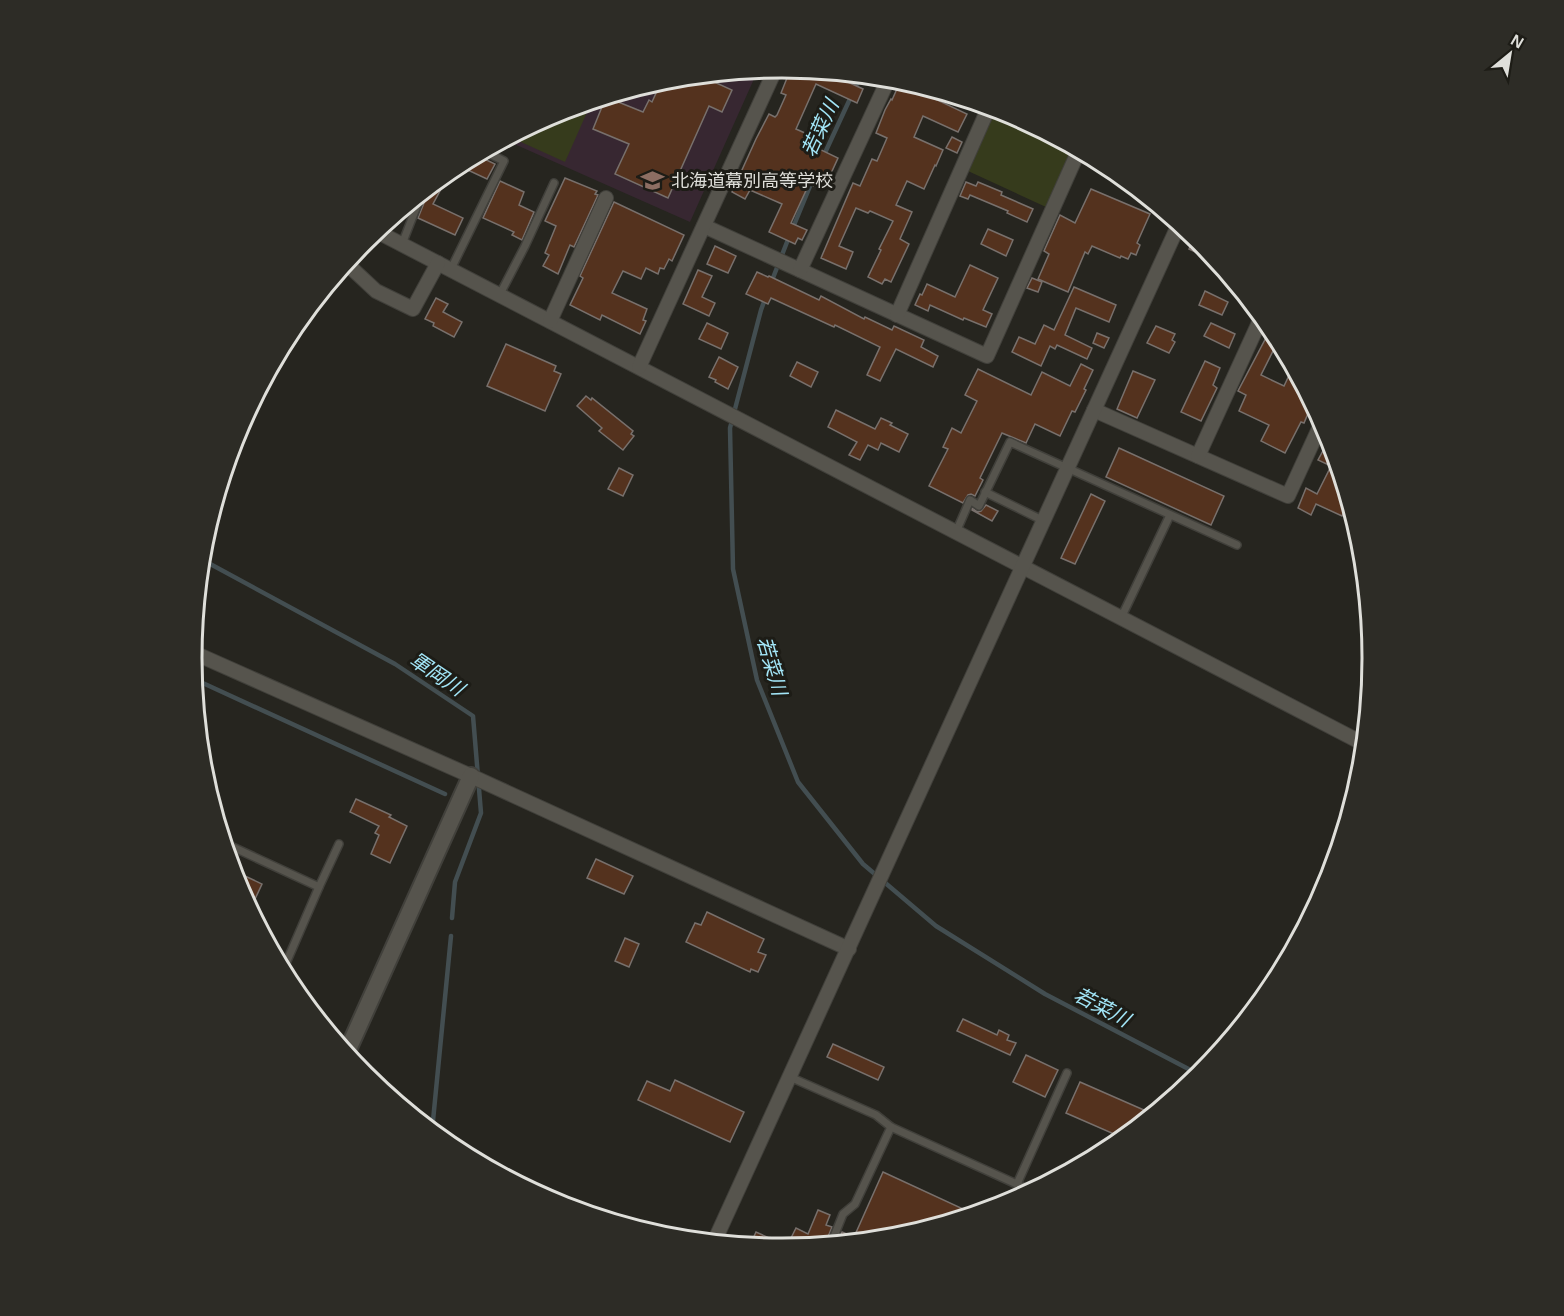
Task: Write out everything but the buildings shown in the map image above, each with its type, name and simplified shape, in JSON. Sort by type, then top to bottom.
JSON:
[{"type":"street","points":[[639,367],[771,78]]},
{"type":"street","points":[[800,270],[885,87]]},
{"type":"street","points":[[897,315],[985,115]]},
{"type":"street","points":[[704,226],[987,356],[1075,158]]},
{"type":"street","points":[[550,321],[606,198]]},
{"type":"street","points":[[718,1234],[1175,232]]},
{"type":"street","points":[[385,236],[1356,740]]},
{"type":"street","points":[[352,269],[376,291],[413,309],[445,266]]},
{"type":"street","points":[[1198,456],[1257,326]]},
{"type":"street","points":[[1094,410],[1288,496],[1317,433]]},
{"type":"street","points":[[202,656],[471,776],[849,949]]},
{"type":"street","points":[[347,1041],[471,776]]},
{"type":"lane","points":[[445,266],[504,161],[493,155]]},
{"type":"lane","points":[[500,294],[554,183]]},
{"type":"lane","points":[[402,244],[417,208]]},
{"type":"lane","points":[[956,532],[970,500],[979,506],[1010,442],[1237,545]]},
{"type":"lane","points":[[985,492],[1044,521]]},
{"type":"lane","points":[[1121,618],[1170,515]]},
{"type":"lane","points":[[287,960],[339,844]]},
{"type":"lane","points":[[234,848],[319,887]]},
{"type":"lane","points":[[1017,1184],[1066,1073]]},
{"type":"lane","points":[[790,1077],[876,1115],[891,1127],[1021,1186]]},
{"type":"lane","points":[[834,1235],[843,1214],[855,1204],[891,1127]]},
{"type":"shaded area","name":"北海道幕別高等学校","points":[[754,79],[690,222],[514,144],[560,122],[632,98],[706,83]]},
{"type":"green space","points":[[587,112],[565,162],[519,141]]},
{"type":"green space","points":[[992,118],[1039,138],[1070,155],[1046,207],[968,171]]},
{"type":"waterway","name":"若菜川","points":[[824,155],[857,83]]},
{"type":"waterway","name":"若菜川","points":[[792,230],[813,179]]},
{"type":"waterway","name":"若菜川","points":[[771,283],[789,237]]},
{"type":"waterway","name":"若菜川","points":[[765,299],[730,428],[733,569],[757,680],[798,782],[863,864],[936,926],[1045,994],[1190,1070]]},
{"type":"waterway","name":"軍岡川","points":[[210,564],[395,664],[473,716],[481,813],[455,882],[452,918]]},
{"type":"waterway","points":[[203,683],[445,794]]},
{"type":"waterway","name":"軍岡川","points":[[433,1121],[451,936]]},
{"type":"place","name":"北海道幕別高等学校","points":[[653,181]]}]
